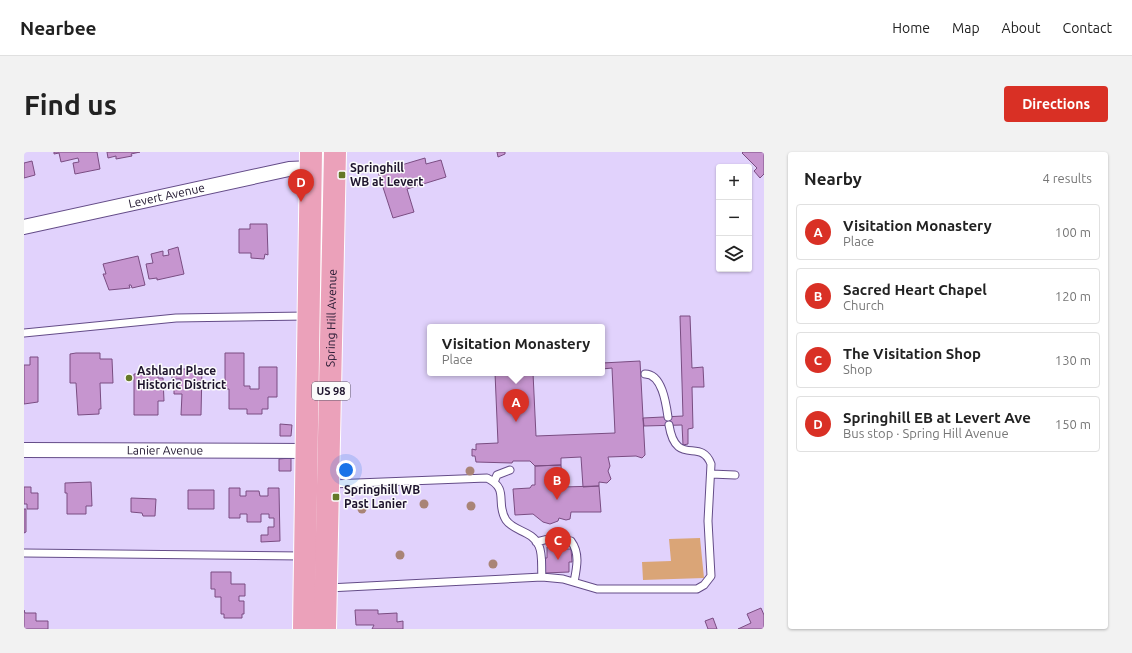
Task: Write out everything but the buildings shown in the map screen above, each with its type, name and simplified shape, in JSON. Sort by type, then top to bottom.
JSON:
[{"type":"main road","name":"Spring Hill Avenue","points":[[304,629],[315,588],[318,481],[335,152]]},
{"type":"main road","name":"Spring Hill Avenue","points":[[311,160],[306,450],[318,481],[305,556],[325,629]]},
{"type":"street","name":"Levert Avenue","points":[[24,227],[289,169],[311,160]]},
{"type":"street","name":"Lanier Avenue","points":[[24,450],[306,450]]},
{"type":"lane","points":[[24,333],[176,318],[309,316]]},
{"type":"lane","points":[[645,374],[650,374],[657,380],[668,417]]},
{"type":"lane","points":[[315,588],[542,577],[574,582],[582,586],[598,589],[697,589],[704,585],[711,576],[712,569],[708,521],[711,464],[706,454],[697,451],[681,450],[674,444],[671,438],[669,425]]},
{"type":"lane","points":[[494,482],[497,475],[510,470]]},
{"type":"lane","points":[[711,474],[735,475]]},
{"type":"lane","points":[[318,481],[487,478],[500,488],[502,511],[507,522],[525,531],[539,546],[542,577]]},
{"type":"lane","points":[[536,542],[545,539],[571,540],[576,547],[577,556],[574,582]]},
{"type":"lane","points":[[24,553],[305,556]]},
{"type":"shaded area","points":[[700,538],[704,578],[643,580],[642,562],[671,561],[669,539]]},
{"type":"place","name":"Springhill WB at Levert","points":[[342,175]]},
{"type":"place","name":"Springhill EB at Levert Ave","points":[[301,202]]},
{"type":"place","name":"Ashland Place Historic District","points":[[129,378]]},
{"type":"place","name":"Visitation Monastery","points":[[516,422]]},
{"type":"place","name":"Springhill WB Past Lanier","points":[[336,497]]},
{"type":"place","name":"Sacred Heart Chapel","points":[[557,500]]},
{"type":"place","name":"The Visitation Shop","points":[[558,560]]}]
